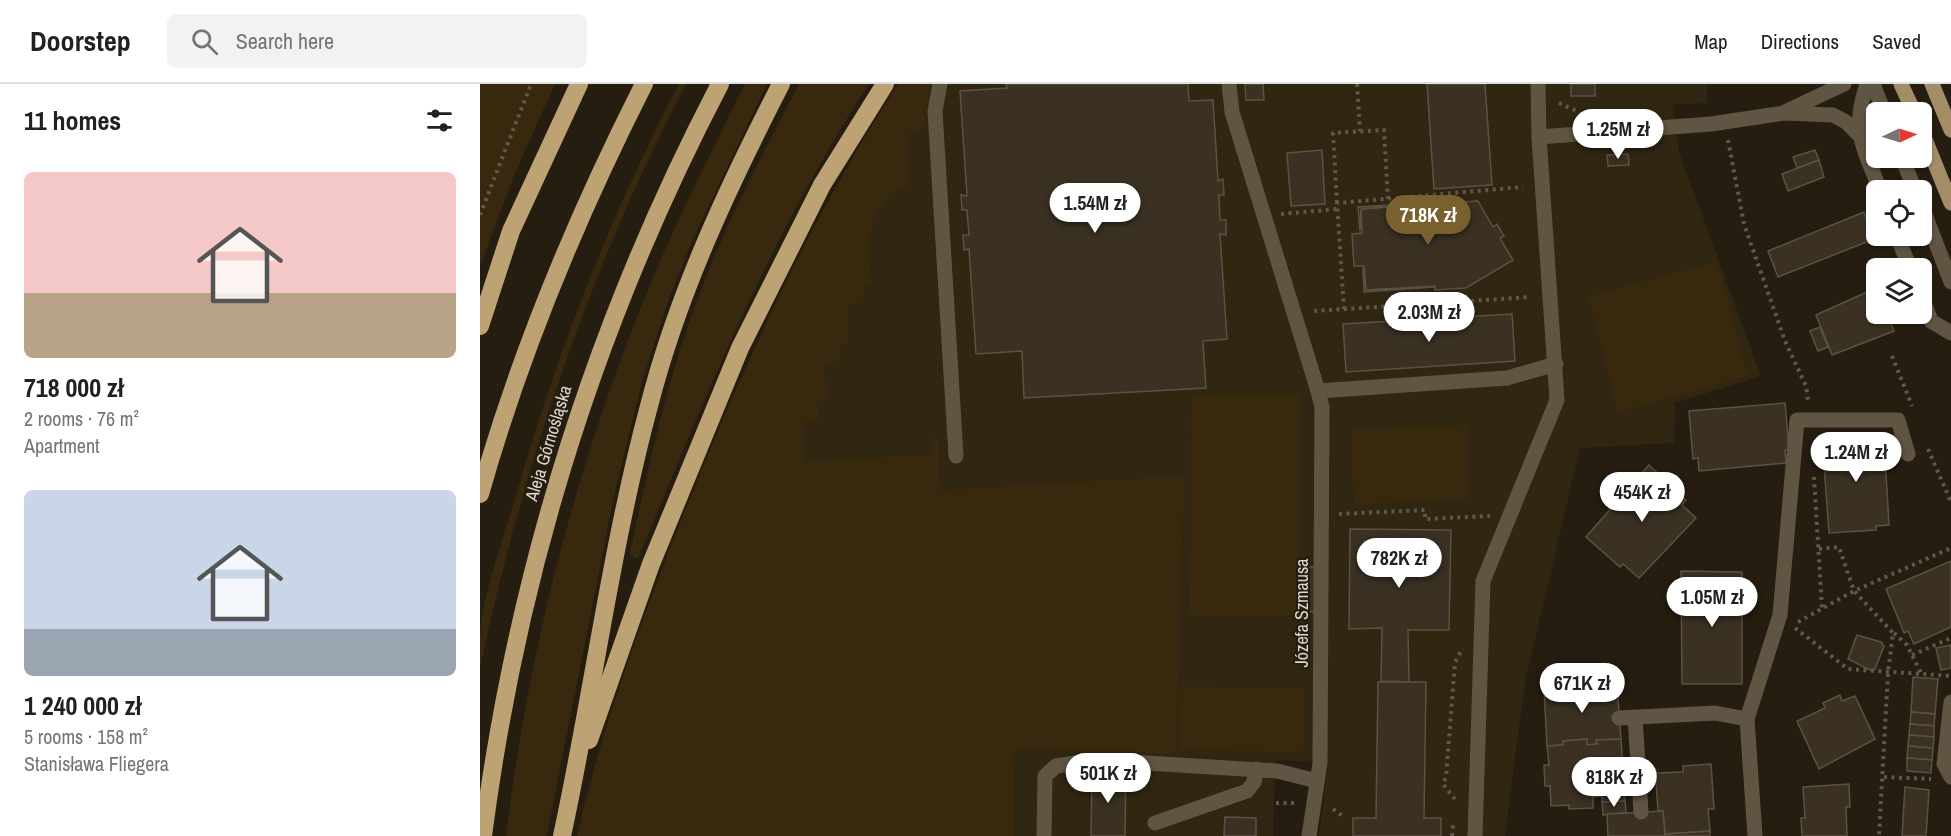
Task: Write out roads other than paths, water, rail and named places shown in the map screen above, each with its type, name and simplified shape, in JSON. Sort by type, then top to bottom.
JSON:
[{"type":"highway","points":[[480,326],[511,231],[579,84]]},
{"type":"highway","points":[[480,494],[508,407],[563,263],[605,164],[644,84]]},
{"type":"highway","name":"Aleja Górnośląska","points":[[483,836],[505,696],[516,643],[544,528],[574,428],[601,350],[642,246],[720,84]]},
{"type":"highway","points":[[562,836],[627,494],[649,404],[692,276],[715,220],[781,84]]},
{"type":"highway","points":[[575,775],[651,564],[740,348],[822,185],[885,84]]},
{"type":"main road","points":[[1901,84],[1909,102]]},
{"type":"main road","points":[[1932,84],[1951,130]]},
{"type":"main road","points":[[1932,156],[1951,202]]},
{"type":"street","points":[[940,84],[934,111],[956,456]]},
{"type":"street","name":"Józefa Szmausa","points":[[1229,84],[1232,112],[1322,407],[1320,763],[1309,836]]},
{"type":"street","points":[[1475,836],[1483,580],[1557,400],[1539,137],[1538,84]]},
{"type":"street","points":[[1784,112],[1844,84]]},
{"type":"street","points":[[1857,133],[1859,109],[1867,84]]},
{"type":"street","points":[[1873,84],[1880,102]]},
{"type":"street","points":[[1539,137],[1711,124],[1784,112],[1833,116],[1846,122],[1857,133],[1876,180]]},
{"type":"street","points":[[1932,233],[1951,282]]},
{"type":"street","points":[[1932,322],[1951,333]]},
{"type":"street","points":[[1318,391],[1507,378],[1556,364]]},
{"type":"street","points":[[1755,836],[1747,719],[1780,615],[1797,420],[1898,420],[1908,454]]},
{"type":"street","points":[[1951,702],[1944,764],[1951,777]]},
{"type":"street","points":[[1641,812],[1627,718],[1715,713],[1747,719]]},
{"type":"street","points":[[1044,836],[1045,776],[1056,766],[1075,763],[1130,762],[1256,769],[1317,781]]},
{"type":"street","points":[[1155,823],[1247,791],[1254,782],[1256,769]]}]
